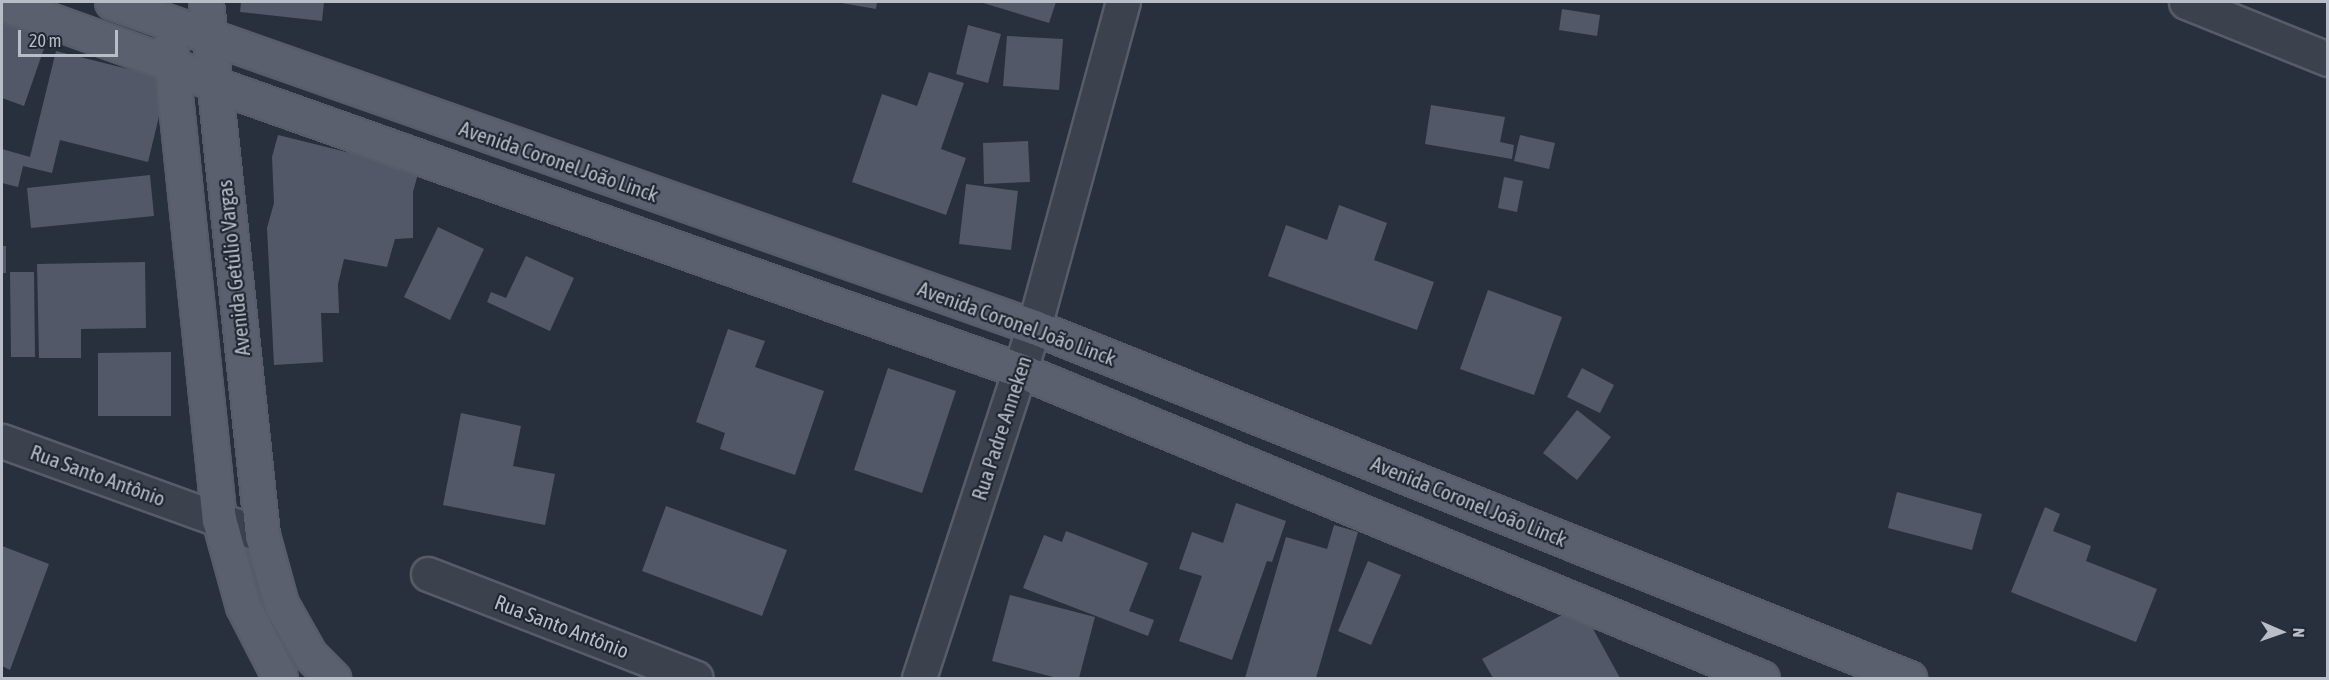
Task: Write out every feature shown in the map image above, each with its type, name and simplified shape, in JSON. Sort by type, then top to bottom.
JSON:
[{"type":"main road","name":"Avenida Coronel João Linck","points":[[112,2],[167,12],[211,39],[1034,327],[1909,678]]},
{"type":"main road","name":"Avenida Getúlio Vargas","points":[[206,2],[262,535],[281,604],[310,655],[333,678]]},
{"type":"main road","name":"Avenida Coronel João Linck","points":[[2,3],[171,64],[216,85],[1019,370],[1762,678]]},
{"type":"main road","name":"Avenida Getúlio Vargas","points":[[167,12],[219,519],[243,606],[280,678]]},
{"type":"main road","points":[[516,191],[532,152]]},
{"type":"main road","points":[[198,316],[237,310]]},
{"type":"street","name":"Rua Padre Anneken","points":[[919,678],[1034,327],[1123,2]]},
{"type":"street","points":[[2187,2],[2328,59]]},
{"type":"street","name":"Rua Santo Antônio","points":[[2,441],[262,535]]},
{"type":"street","name":"Rua Santo Antônio","points":[[428,574],[696,678]]},
{"type":"building","points":[[241,2],[324,2],[322,21],[240,12]]},
{"type":"building","points":[[836,2],[877,2],[876,9]]},
{"type":"building","points":[[980,2],[1056,2],[1049,23]]},
{"type":"building","points":[[1562,9],[1600,15],[1597,36],[1559,30]]},
{"type":"building","points":[[2,21],[48,37],[24,106],[2,98]]},
{"type":"building","points":[[968,25],[1001,34],[988,83],[956,74]]},
{"type":"building","points":[[1007,36],[1063,39],[1059,90],[1003,86]]},
{"type":"building","points":[[56,51],[168,79],[148,162],[60,140],[52,173],[23,166],[18,187],[2,183],[2,149],[30,157]]},
{"type":"building","points":[[929,72],[964,83],[941,149],[966,158],[946,215],[852,182],[882,94],[917,106]]},
{"type":"building","points":[[1431,105],[1505,117],[1500,142],[1514,145],[1512,159],[1425,144]]},
{"type":"building","points":[[278,135],[419,170],[413,192],[413,238],[395,239],[387,267],[344,259],[338,284],[339,313],[321,313],[323,362],[274,365],[267,228],[274,203],[272,157]]},
{"type":"building","points":[[1520,135],[1555,143],[1549,169],[1514,161]]},
{"type":"building","points":[[1028,141],[1030,182],[984,184],[983,143]]},
{"type":"building","points":[[150,175],[154,216],[31,228],[27,188]]},
{"type":"building","points":[[1504,177],[1523,181],[1517,212],[1498,208]]},
{"type":"building","points":[[966,184],[1018,191],[1011,250],[959,244]]},
{"type":"building","points":[[1339,205],[1387,223],[1374,260],[1434,282],[1417,330],[1268,276],[1286,225],[1327,240]]},
{"type":"building","points":[[438,227],[484,249],[450,320],[404,297]]},
{"type":"building","points":[[2,246],[6,246],[6,273],[2,273]]},
{"type":"building","points":[[526,256],[574,278],[550,331],[487,302],[491,292],[506,298]]},
{"type":"building","points":[[145,262],[146,328],[81,329],[81,358],[39,358],[37,264]]},
{"type":"building","points":[[10,272],[34,272],[35,357],[11,357]]},
{"type":"building","points":[[1488,290],[1562,317],[1534,395],[1460,369]]},
{"type":"building","points":[[728,329],[765,341],[755,367],[824,391],[795,475],[720,449],[725,433],[696,422]]},
{"type":"building","points":[[171,352],[171,416],[98,416],[98,353]]},
{"type":"building","points":[[888,368],[956,391],[922,493],[854,470]]},
{"type":"building","points":[[1582,368],[1614,385],[1600,413],[1567,397]]},
{"type":"building","points":[[1577,410],[1611,437],[1577,480],[1543,453]]},
{"type":"building","points":[[461,413],[521,426],[513,466],[555,474],[545,525],[443,505]]},
{"type":"building","points":[[1897,492],[1982,514],[1972,550],[1888,528]]},
{"type":"building","points":[[1236,503],[1286,521],[1272,562],[1267,561],[1232,660],[1179,641],[1202,576],[1179,569],[1192,532],[1223,543]]},
{"type":"building","points":[[666,506],[787,550],[762,616],[642,571]]},
{"type":"building","points":[[2045,507],[2060,514],[2053,531],[2091,546],[2086,561],[2157,589],[2136,642],[2011,592]]},
{"type":"building","points":[[1334,525],[1358,532],[1316,678],[1245,678],[1286,537],[1327,549]]},
{"type":"building","points":[[1066,531],[1148,563],[1129,611],[1154,620],[1148,636],[1023,588],[1044,535],[1062,542]]},
{"type":"building","points":[[2,546],[49,564],[10,670],[2,666]]},
{"type":"building","points":[[1368,561],[1401,575],[1371,645],[1338,631]]},
{"type":"building","points":[[1010,595],[1095,617],[1079,678],[1057,678],[992,661]]},
{"type":"building","points":[[1580,605],[1620,678],[1493,678],[1482,659]]}]
